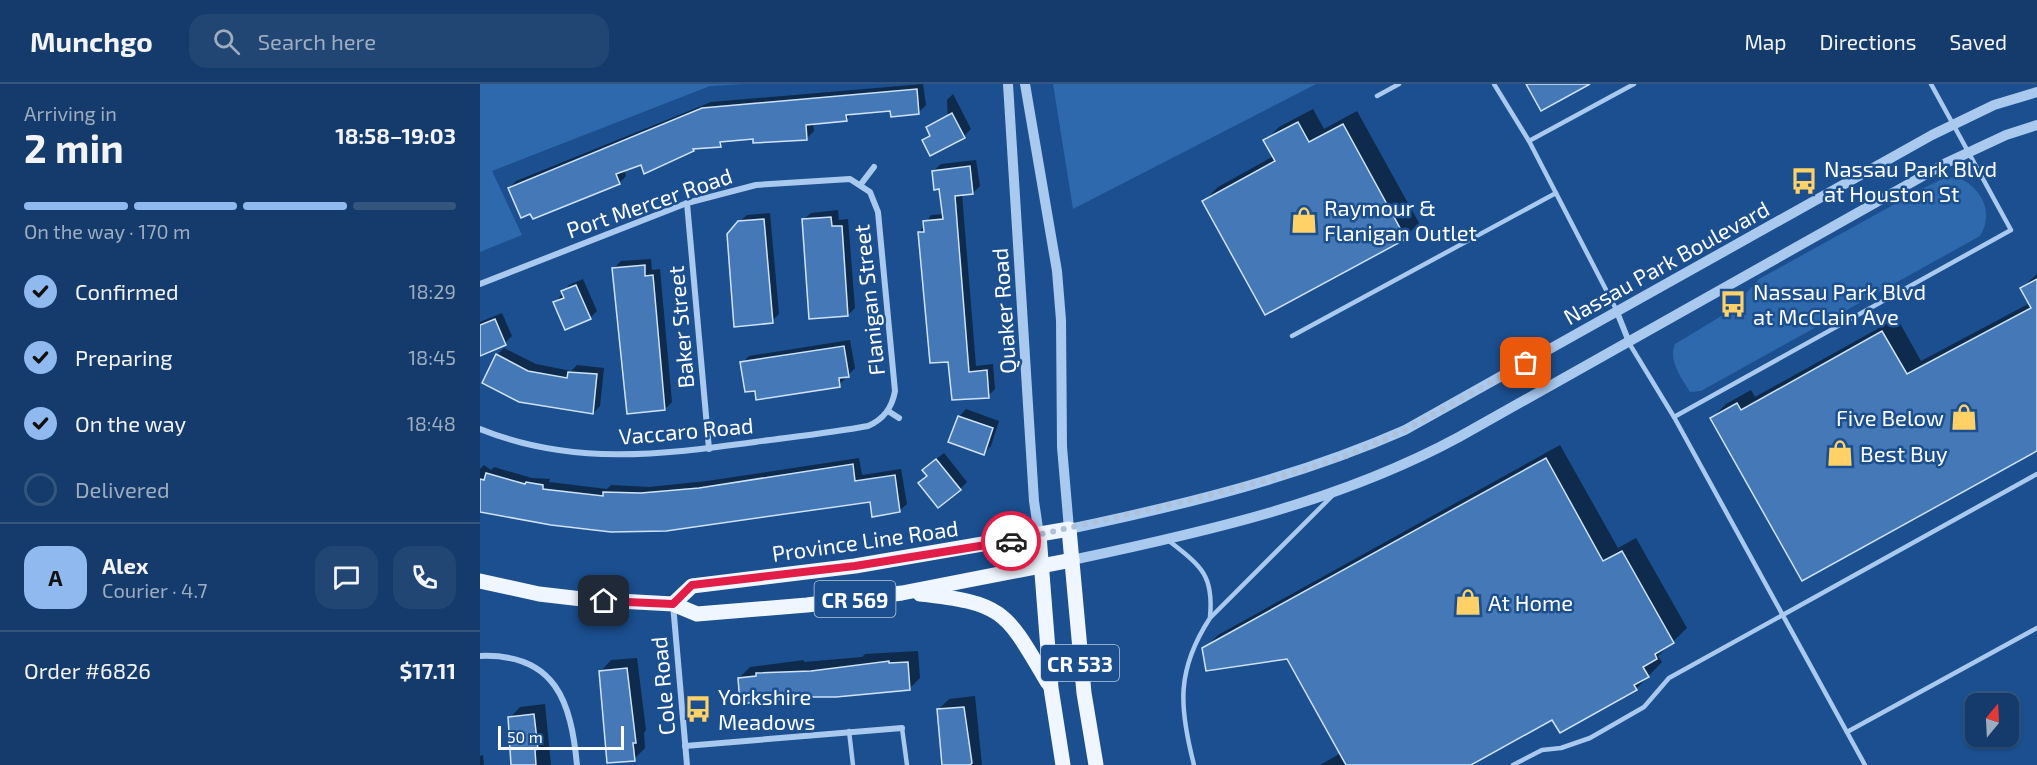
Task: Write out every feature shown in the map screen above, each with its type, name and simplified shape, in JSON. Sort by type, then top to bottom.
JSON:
[{"type":"main road","name":"Province Line Road","points":[[673,604],[692,585],[855,566],[1069,529]]},
{"type":"main road","name":"CR 533","points":[[1069,529],[1084,693],[1096,765]]},
{"type":"main road","name":"CR 533","points":[[1039,536],[1051,688],[1063,765]]},
{"type":"main road","name":"CR 569","points":[[480,581],[539,594],[673,604],[697,614],[807,605],[902,593],[1072,560]]},
{"type":"main road","points":[[902,593],[959,598],[993,609],[1018,633],[1051,688]]},
{"type":"street","name":"Quaker Road","points":[[1008,84],[1034,501],[1039,536]]},
{"type":"street","points":[[1025,84],[1057,270],[1061,320],[1062,447],[1069,529]]},
{"type":"street","name":"Nassau Park Boulevard","points":[[1069,529],[1290,474],[1346,456],[1405,430],[1953,124],[1994,105],[2037,92]]},
{"type":"street","points":[[1072,560],[1167,540],[1336,492],[1417,460],[1968,152],[2037,126]]},
{"type":"street","points":[[861,184],[874,167]]},
{"type":"street","name":"Port Mercer Road","points":[[480,284],[687,202],[756,185],[837,178],[850,179],[861,184]]},
{"type":"street","name":"Flanigan Street","points":[[861,184],[870,192],[878,212],[895,391],[888,411]]},
{"type":"street","name":"Baker Street","points":[[687,202],[709,448]]},
{"type":"street","points":[[1617,312],[1629,342]]},
{"type":"street","points":[[888,411],[899,418]]},
{"type":"street","name":"Vaccaro Road","points":[[480,429],[537,446],[575,453],[659,455],[862,427],[876,423],[888,411]]},
{"type":"street","name":"Cole Road","points":[[673,604],[687,765]]},
{"type":"street","points":[[480,656],[500,656],[518,660],[548,678],[568,708],[573,726],[577,765]]},
{"type":"street","points":[[685,746],[902,728]]},
{"type":"lane","points":[[1377,96],[1399,84]]},
{"type":"lane","points":[[1494,84],[1529,141],[1617,312]]},
{"type":"lane","points":[[1529,141],[1634,84]]},
{"type":"lane","points":[[1674,417],[2011,230],[1931,84]]},
{"type":"lane","points":[[1292,336],[1556,193]]},
{"type":"lane","points":[[1629,342],[1674,417],[1865,765]]},
{"type":"lane","points":[[1513,765],[1542,750],[1561,748],[1590,738],[1644,707],[1669,678],[2037,474]]},
{"type":"lane","points":[[1194,765],[1184,713],[1183,689],[1186,664],[1195,641],[1210,618],[1336,492]]},
{"type":"lane","points":[[1167,540],[1192,559],[1207,576],[1212,596],[1210,618]]},
{"type":"lane","points":[[1847,732],[2037,628]]},
{"type":"lane","points":[[902,728],[907,765]]},
{"type":"lane","points":[[849,731],[853,765]]},
{"type":"shaded area","points":[[480,84],[745,84],[710,86],[492,171],[522,235],[480,252]]},
{"type":"shaded area","points":[[1053,84],[1316,84],[1073,209]]},
{"type":"shaded area","points":[[1956,177],[1965,181],[1979,193],[1983,201],[1986,218],[1980,236],[1701,391],[1690,392],[1674,363],[1675,344],[1743,303],[1741,299],[1759,279],[1922,189],[1942,179]]},
{"type":"building","points":[[1526,84],[1590,84],[1541,111]]},
{"type":"building","points":[[917,89],[919,114],[891,117],[890,111],[846,115],[847,121],[806,125],[807,140],[753,143],[753,139],[720,142],[721,147],[693,149],[694,151],[644,174],[641,165],[616,174],[620,184],[533,219],[530,214],[521,218],[508,188],[702,108]]},
{"type":"building","points":[[952,113],[965,138],[930,156],[922,140],[930,136],[926,127]]},
{"type":"building","name":"Raymour & Flanigan Outlet","points":[[1298,122],[1309,142],[1343,124],[1406,239],[1265,315],[1202,201],[1275,161],[1263,140]]},
{"type":"building","points":[[970,166],[973,194],[955,196],[969,372],[987,370],[989,398],[952,400],[948,362],[930,363],[918,232],[924,232],[923,221],[943,219],[939,189],[934,190],[932,171]]},
{"type":"building","points":[[831,217],[832,226],[842,226],[848,316],[809,319],[802,219]]},
{"type":"building","points":[[764,219],[773,323],[734,327],[727,234],[738,221]]},
{"type":"building","points":[[645,265],[645,276],[653,275],[665,410],[627,414],[612,268]]},
{"type":"building","name":"Best Buy","points":[[2037,279],[2037,451],[1802,581],[1710,418],[1737,403],[1741,410],[1882,331],[1907,374],[2031,308],[2020,288]]},
{"type":"building","points":[[576,285],[591,319],[565,330],[553,302],[564,298],[561,291]]},
{"type":"building","points":[[495,319],[506,345],[480,356],[480,325]]},
{"type":"building","points":[[844,346],[849,377],[839,378],[840,387],[756,400],[755,391],[745,392],[740,362]]},
{"type":"building","points":[[496,354],[528,371],[567,378],[568,372],[597,374],[593,414],[519,402],[482,383]]},
{"type":"building","points":[[958,416],[993,428],[984,455],[948,442]]},
{"type":"building","name":"At Home","points":[[1546,458],[1603,561],[1622,551],[1674,643],[1655,654],[1657,659],[1643,667],[1649,677],[1634,685],[1637,690],[1560,733],[1552,720],[1471,765],[1346,765],[1287,659],[1206,671],[1202,648]]},
{"type":"building","points":[[936,459],[961,490],[938,508],[918,483],[927,476],[922,470]]},
{"type":"building","points":[[853,464],[855,481],[895,475],[900,512],[872,517],[870,502],[666,531],[611,532],[551,525],[480,512],[480,479],[484,480],[486,473],[525,484],[526,482],[543,485],[543,489],[603,496],[603,492],[641,493],[699,488]]},
{"type":"building","points":[[889,661],[889,663],[908,662],[910,690],[836,697],[800,697],[740,704],[738,678],[756,676],[756,673],[811,671]]},
{"type":"building","points":[[627,668],[636,743],[633,743],[635,761],[607,763],[599,671]]},
{"type":"building","points":[[964,707],[972,763],[970,765],[942,765],[937,709]]},
{"type":"building","points":[[534,714],[538,749],[535,750],[536,765],[511,765],[508,717]]},
{"type":"way so far","points":[[1011,541],[1087,526],[1179,503],[1290,474],[1346,456],[1405,430],[1526,363]]},
{"type":"place","name":"Nassau Park Blvd at Houston St","points":[[1804,181]]},
{"type":"place","name":"Raymour & Flanigan Outlet","points":[[1304,220]]},
{"type":"place","name":"Nassau Park Blvd at McClain Ave","points":[[1733,304]]},
{"type":"place","name":"Five Below","points":[[1964,417]]},
{"type":"place","name":"Best Buy","points":[[1840,453]]},
{"type":"place","name":"At Home","points":[[1468,602]]},
{"type":"place","name":"Yorkshire Meadows","points":[[698,709]]},
{"type":"route","points":[[604,601],[673,604],[692,585],[855,566],[1011,541]]}]
